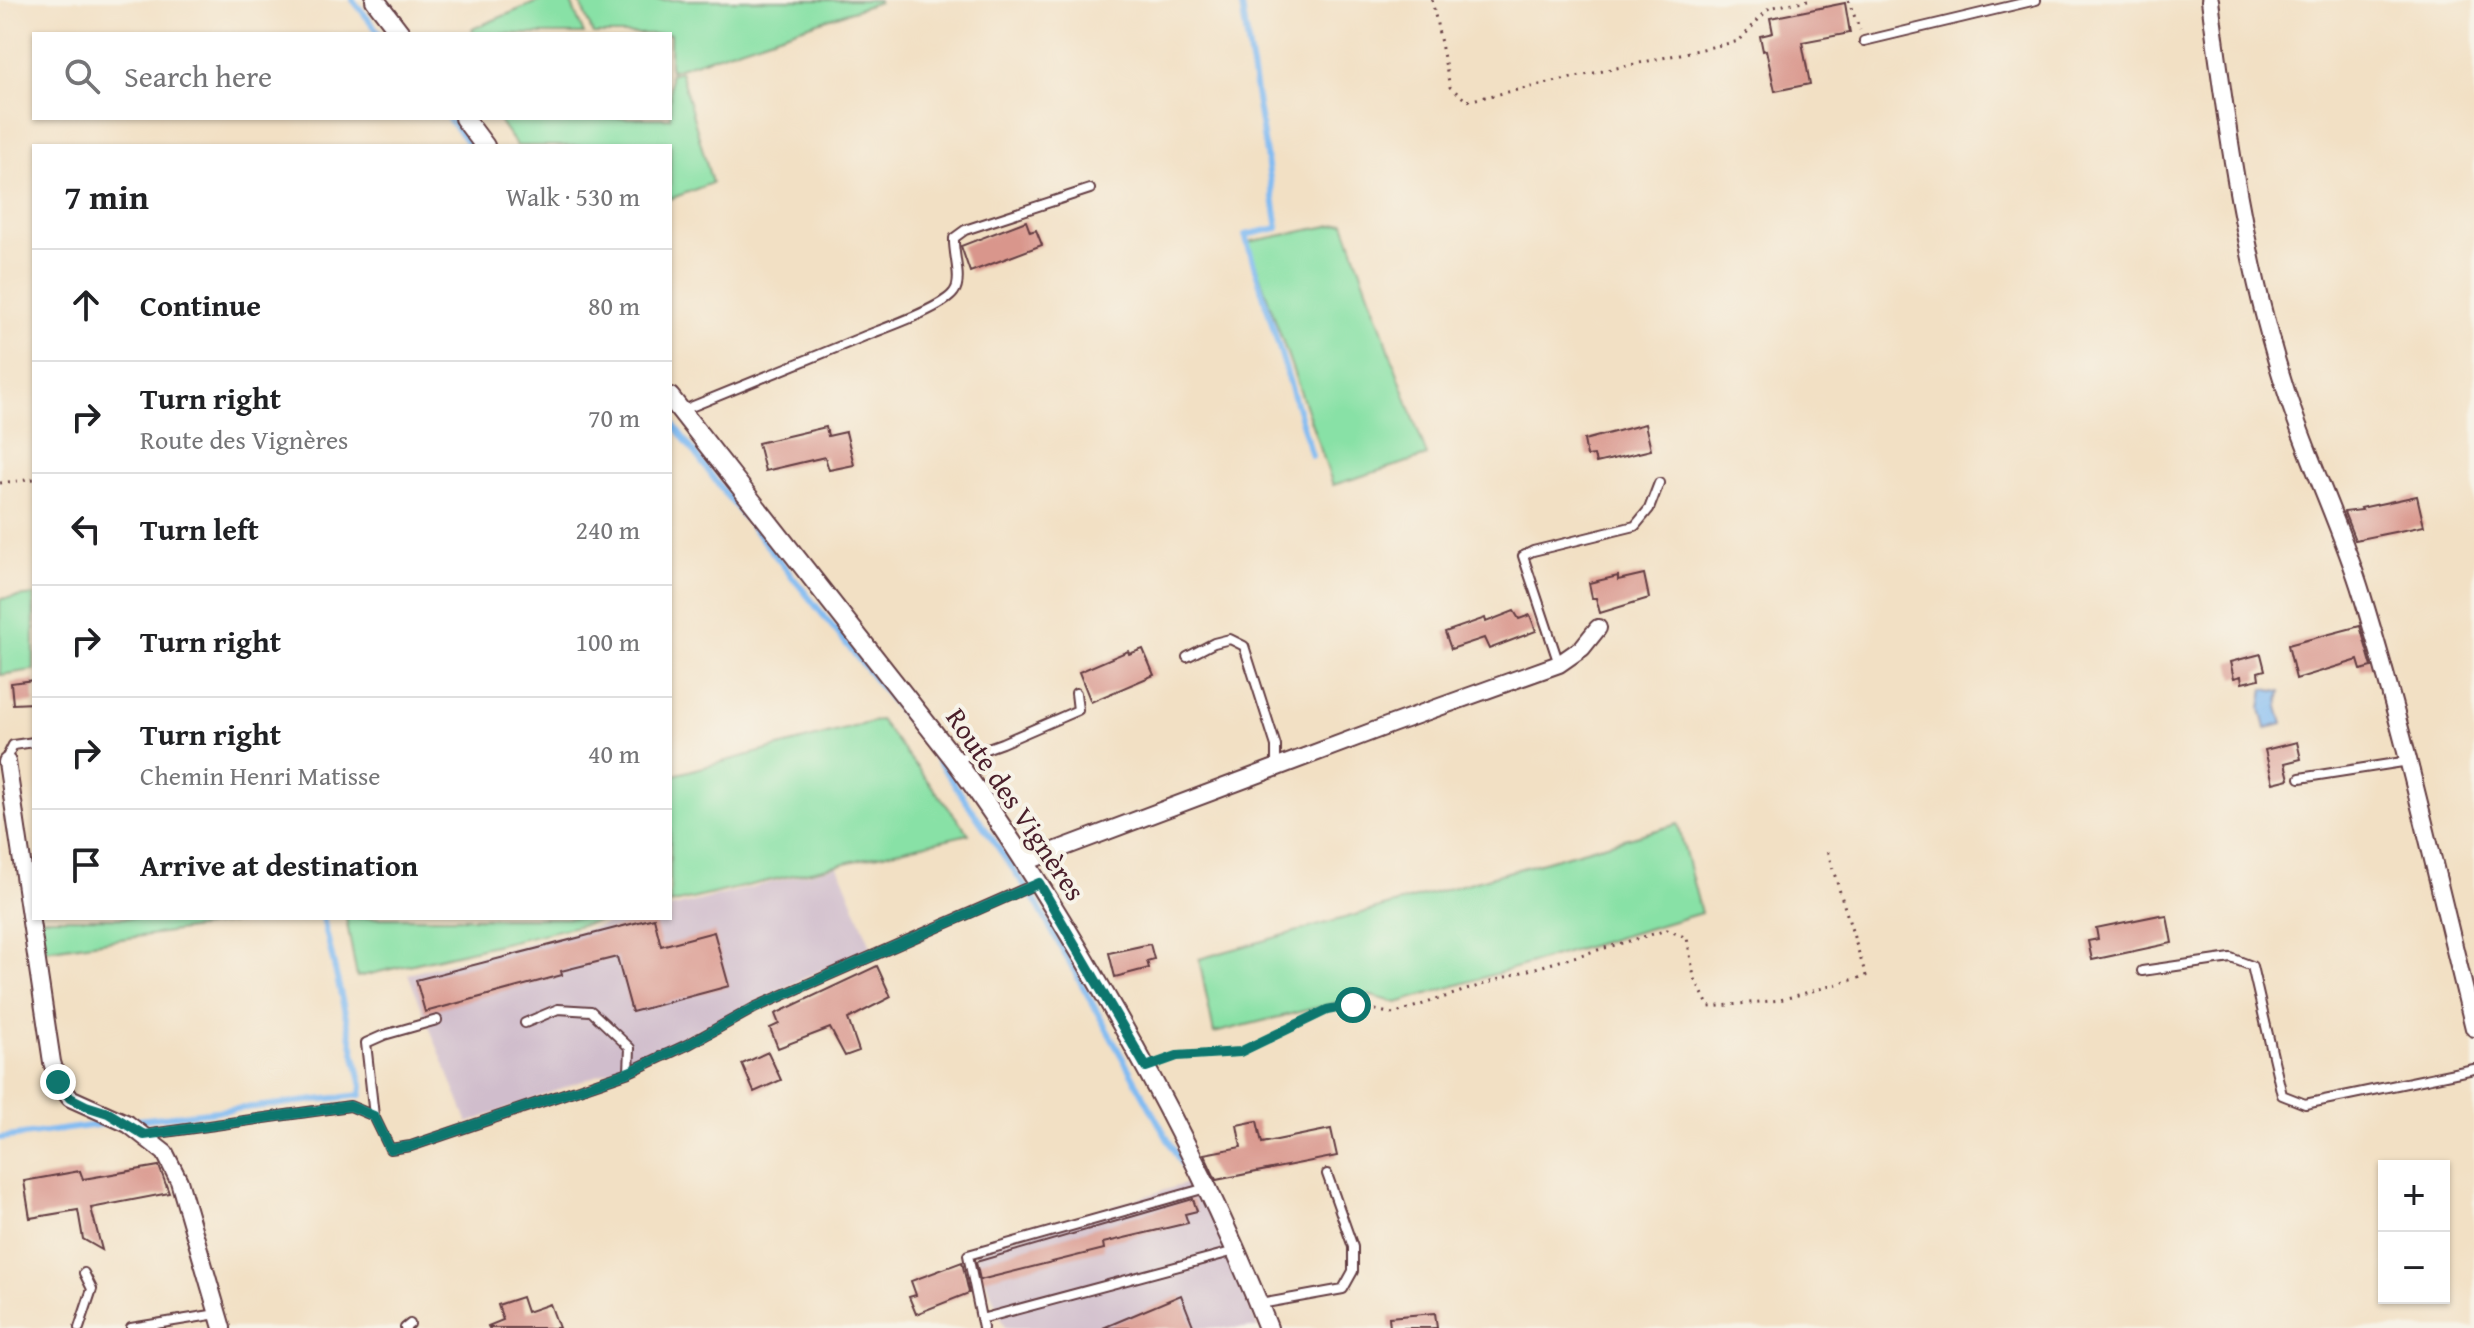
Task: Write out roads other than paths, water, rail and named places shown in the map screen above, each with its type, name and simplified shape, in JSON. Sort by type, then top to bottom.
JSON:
[{"type":"street","points":[[375,0],[399,32]]},
{"type":"street","points":[[2210,0],[2245,227],[2263,313],[2286,394],[2362,592],[2409,761],[2474,1028]]},
{"type":"street","points":[[466,120],[484,144]]},
{"type":"street","name":"Route des Vignères","points":[[675,404],[994,812],[1146,1067],[1235,1250],[1268,1328]]},
{"type":"street","points":[[1025,862],[1559,664],[1582,648],[1598,628]]},
{"type":"street","points":[[3,764],[6,797],[58,1082],[70,1098],[108,1113],[144,1135],[165,1153],[179,1181],[220,1321]]},
{"type":"lane","points":[[1864,41],[2036,0]]},
{"type":"lane","points":[[675,404],[894,324],[945,301],[955,291],[959,277],[953,253],[954,238],[965,230],[1090,189]]},
{"type":"lane","points":[[1559,664],[1523,556],[1635,526],[1649,509],[1659,483]]},
{"type":"lane","points":[[1187,657],[1214,643],[1230,639],[1244,646],[1276,746],[1276,767]]},
{"type":"lane","points":[[955,760],[1078,710],[1076,693]]},
{"type":"lane","points":[[3,764],[13,745],[32,742]]},
{"type":"lane","points":[[2300,778],[2409,761]]},
{"type":"lane","points":[[437,1020],[366,1043],[374,1116],[390,1149],[411,1146],[629,1072],[689,1044],[756,1007],[1039,883]]},
{"type":"lane","points":[[2142,971],[2231,958],[2252,966],[2282,1095],[2305,1104],[2474,1069]]},
{"type":"lane","points":[[525,1023],[558,1009],[591,1011],[630,1048],[629,1072]]},
{"type":"lane","points":[[144,1135],[350,1106],[374,1116]]},
{"type":"lane","points":[[1259,1304],[1343,1289],[1353,1271],[1353,1247],[1327,1174]]},
{"type":"lane","points":[[1206,1188],[968,1255],[982,1323],[1235,1250]]},
{"type":"lane","points":[[79,1328],[92,1289],[84,1273]]},
{"type":"lane","points":[[131,1328],[220,1321]]},
{"type":"water","points":[[2264,689],[2281,692],[2278,707],[2283,724],[2266,728],[2261,709]]},
{"type":"waterway","points":[[353,0],[378,32]]},
{"type":"waterway","points":[[1241,0],[1278,228],[1245,235],[1312,456]]},
{"type":"waterway","points":[[450,120],[469,144]]},
{"type":"waterway","points":[[672,423],[923,739],[1036,902],[1187,1174]]},
{"type":"waterway","points":[[128,1121],[361,1095],[362,1086],[323,920]]},
{"type":"waterway","points":[[0,1138],[113,1123]]}]
